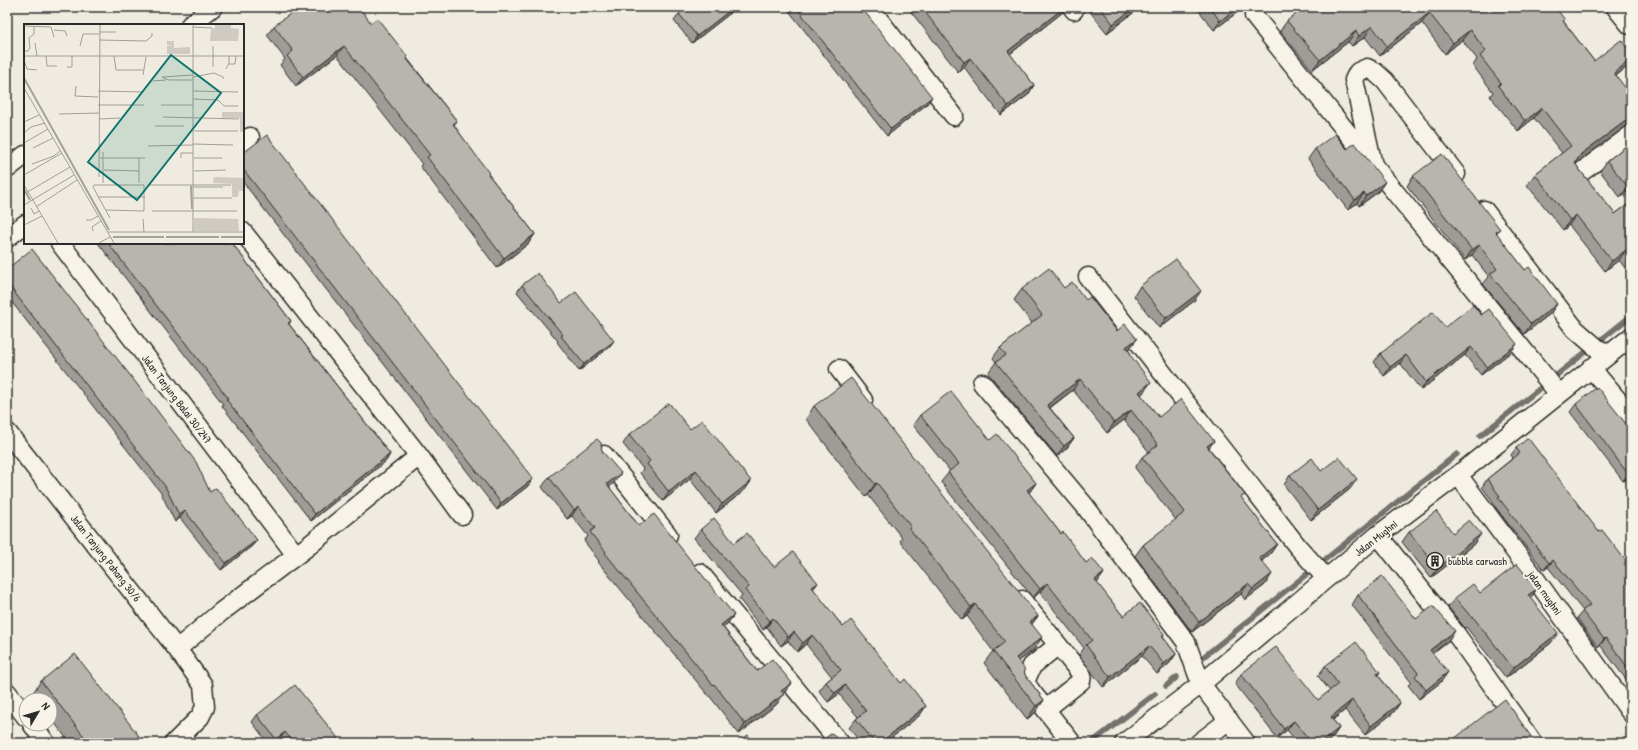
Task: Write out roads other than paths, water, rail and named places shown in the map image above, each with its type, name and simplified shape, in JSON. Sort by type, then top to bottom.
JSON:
[{"type":"street","points":[[191,24],[213,7]]},
{"type":"street","points":[[869,7],[954,116]]},
{"type":"street","points":[[1618,7],[1631,24]]},
{"type":"street","points":[[1254,16],[1557,392]]},
{"type":"street","points":[[1373,165],[1354,80],[1358,72],[1367,68],[1375,72],[1385,81],[1575,329],[1599,348]]},
{"type":"street","points":[[1580,173],[1631,135]]},
{"type":"street","points":[[7,169],[24,156]]},
{"type":"street","points":[[7,238],[24,225]]},
{"type":"street","points":[[244,233],[419,456],[462,515]]},
{"type":"street","name":"Jalan Tanjung Balai 30/247","points":[[61,244],[296,555]]},
{"type":"street","points":[[1088,277],[1298,547],[1326,578]]},
{"type":"street","name":"Jalan Mughni","points":[[1124,743],[1201,684],[1378,535],[1458,475],[1557,392],[1591,368],[1599,348],[1631,337]]},
{"type":"street","points":[[1591,368],[1631,416]]},
{"type":"street","points":[[839,369],[874,412]]},
{"type":"street","points":[[982,382],[1085,506],[1186,642],[1201,684],[1246,743]]},
{"type":"street","name":"Jalan Tanjung Pahang 30/6","points":[[7,432],[177,649],[203,685],[205,707],[200,717],[174,743]]},
{"type":"street","points":[[604,454],[684,554],[840,743]]},
{"type":"street","points":[[177,649],[221,612],[296,555],[419,456]]},
{"type":"street","name":"jalan mughni","points":[[1458,475],[1532,574],[1631,713]]},
{"type":"street","points":[[1378,535],[1456,634],[1533,743]]},
{"type":"street","points":[[1011,587],[1083,678],[1046,709]]},
{"type":"street","points":[[1058,645],[1032,666],[1025,682],[1072,743]]},
{"type":"street","points":[[7,692],[18,706]]},
{"type":"street","points":[[1199,743],[1229,720]]},
{"type":"street","points":[[38,732],[46,743]]},
{"type":"waterway","points":[[1480,436],[1631,316]]},
{"type":"waterway","points":[[1202,658],[1457,454]]},
{"type":"waterway","points":[[1166,686],[1177,677]]},
{"type":"waterway","points":[[1091,743],[1155,694]]},
{"type":"place","name":"bubble carwash","points":[[1435,561]]}]
